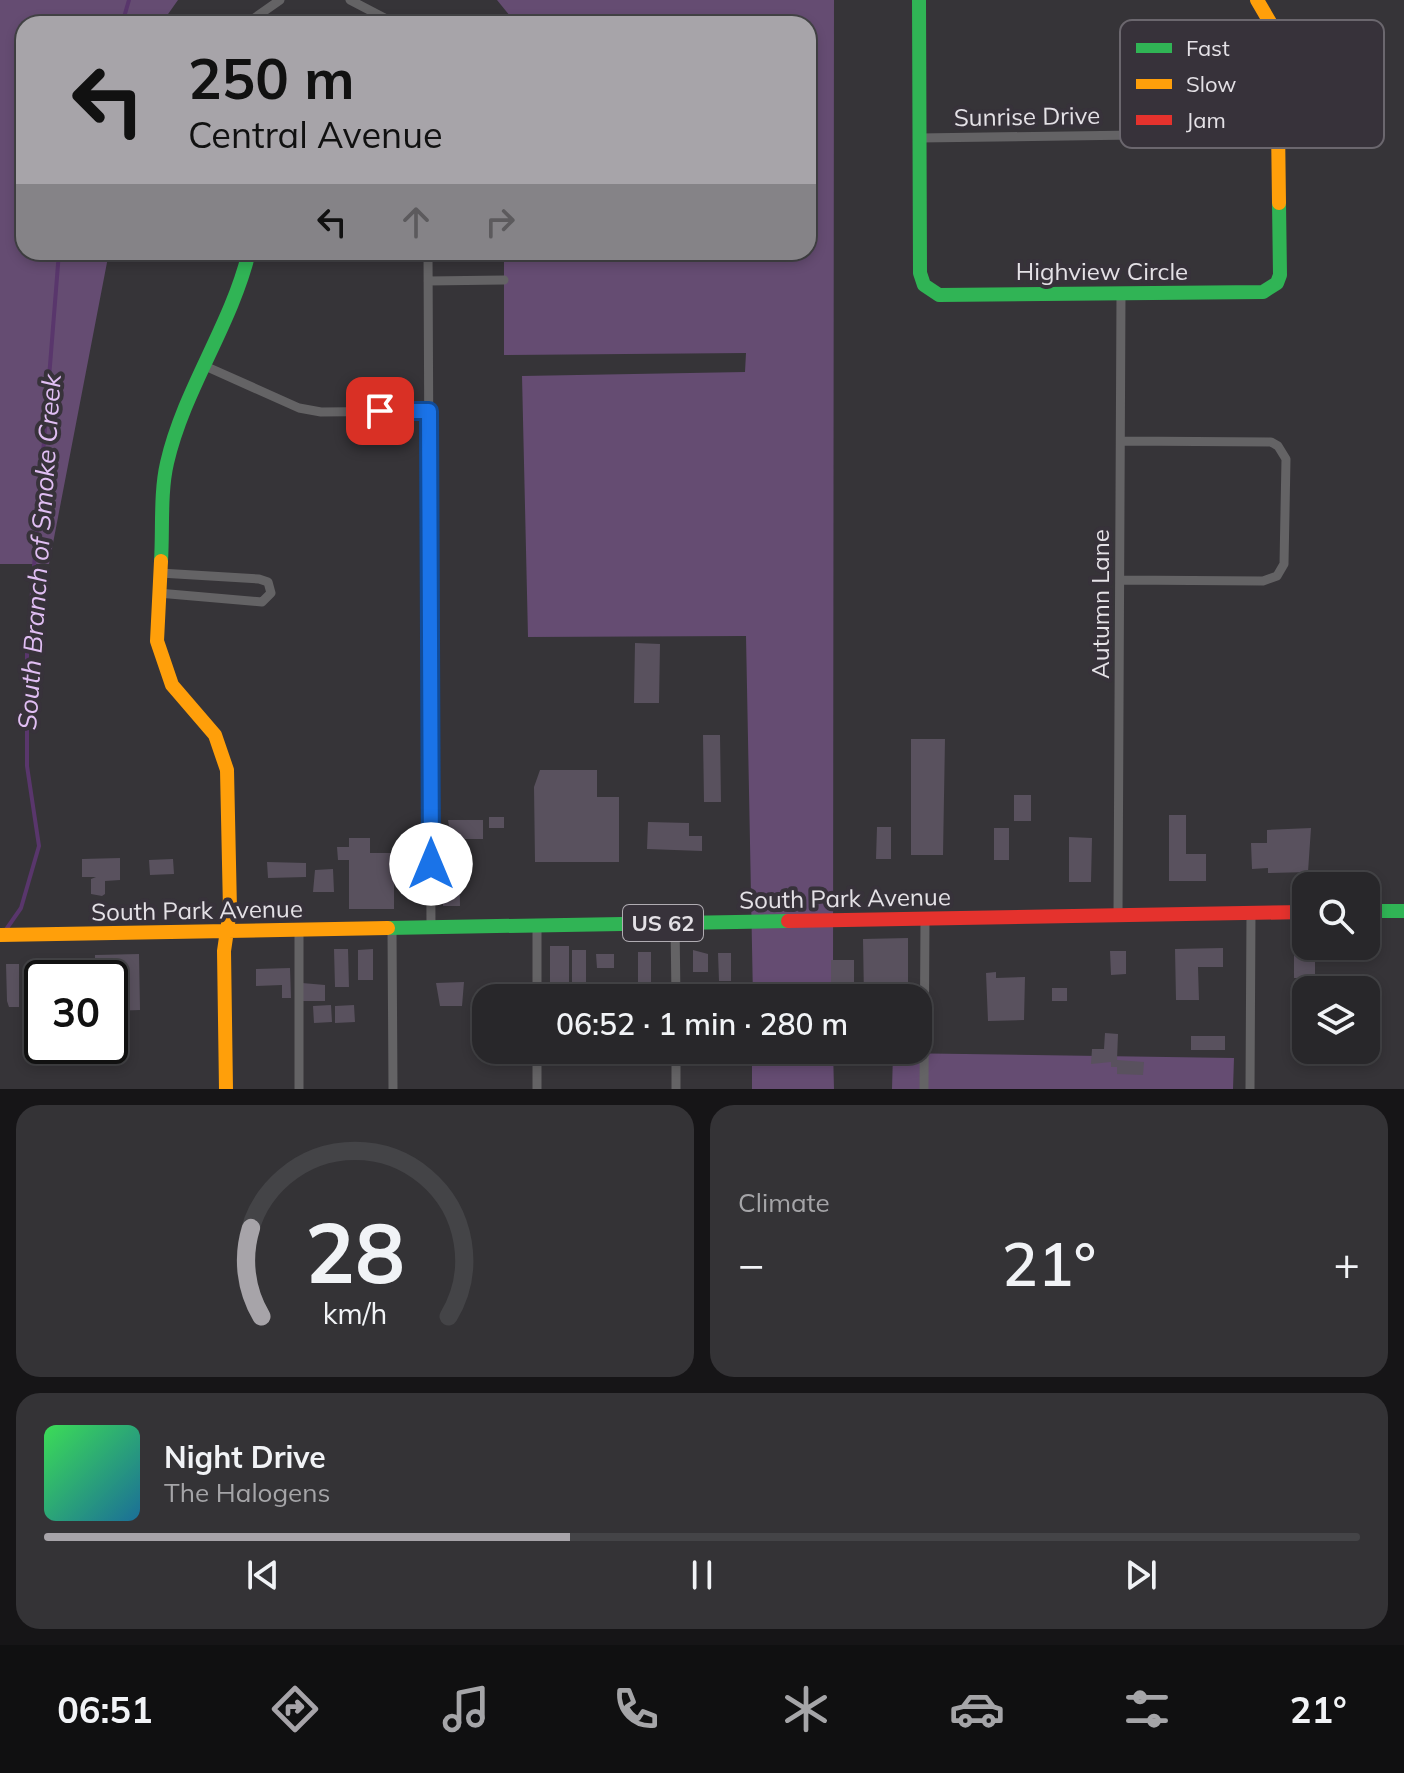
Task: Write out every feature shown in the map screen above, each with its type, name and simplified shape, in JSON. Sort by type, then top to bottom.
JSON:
[{"type":"street","points":[[257,16],[280,0]]},
{"type":"street","points":[[350,0],[381,16]]},
{"type":"street","name":"Highview Circle","points":[[919,0],[920,273],[930,291],[939,295],[1263,292],[1277,283],[1280,275],[1279,148]]},
{"type":"street","name":"Highview Circle","points":[[1257,0],[1267,20]]},
{"type":"street","name":"Sunrise Drive","points":[[919,138],[1120,135]]},
{"type":"street","points":[[226,1089],[224,951],[228,931],[227,770],[215,735],[183,700],[164,669],[157,641],[158,593],[166,465],[173,438],[239,293],[247,260]]},
{"type":"street","points":[[428,260],[431,928]]},
{"type":"street","points":[[428,281],[504,280]]},
{"type":"street","name":"Autumn Lane","points":[[1118,916],[1121,293]]},
{"type":"street","points":[[205,366],[299,408],[321,412],[429,411]]},
{"type":"street","points":[[1120,580],[1263,581],[1277,576],[1284,564],[1286,459],[1278,446],[1271,442],[1121,441]]},
{"type":"street","points":[[158,593],[262,602],[271,593],[268,582],[259,579],[160,573]]},
{"type":"street","points":[[1380,911],[1404,911]]},
{"type":"street","name":"South Park Avenue","points":[[0,935],[1292,912]]},
{"type":"street","points":[[1250,1089],[1251,913]]},
{"type":"street","points":[[924,1089],[925,919]]},
{"type":"street","points":[[675,923],[676,984]]},
{"type":"street","points":[[537,925],[537,984]]},
{"type":"street","points":[[392,929],[393,1089]]},
{"type":"street","points":[[299,931],[299,1089]]},
{"type":"street","points":[[537,1064],[537,1089]]},
{"type":"street","points":[[676,1064],[676,1089]]},
{"type":"shaded area","points":[[0,0],[178,0],[167,16],[16,16],[16,260],[107,260],[49,564],[0,564]]},
{"type":"shaded area","points":[[497,0],[834,0],[833,984],[753,984],[746,636],[528,637],[522,376],[745,372],[746,353],[504,355],[504,260],[816,260],[816,16],[510,16]]},
{"type":"shaded area","points":[[932,1054],[1234,1058],[1233,1089],[892,1089],[893,1064],[932,1064]]},
{"type":"shaded area","points":[[752,1064],[833,1064],[834,1089],[752,1089]]},
{"type":"building","points":[[635,643],[660,644],[659,703],[634,703]]},
{"type":"building","points":[[703,735],[720,735],[721,802],[704,802]]},
{"type":"building","points":[[911,739],[945,739],[943,855],[911,855]]},
{"type":"building","points":[[540,770],[597,770],[597,797],[619,797],[619,862],[535,862],[534,787]]},
{"type":"building","points":[[1014,795],[1031,795],[1031,821],[1014,821]]},
{"type":"building","points":[[1169,815],[1186,815],[1186,854],[1206,854],[1206,881],[1169,881]]},
{"type":"building","points":[[489,817],[504,817],[504,828],[489,828]]},
{"type":"building","points":[[448,820],[483,820],[483,839],[451,839]]},
{"type":"building","points":[[648,822],[689,823],[689,836],[702,836],[702,851],[647,849]]},
{"type":"building","points":[[877,827],[891,827],[891,859],[876,859]]},
{"type":"building","points":[[994,828],[1009,828],[1009,860],[994,860]]},
{"type":"building","points":[[1311,828],[1308,872],[1268,873],[1268,868],[1252,869],[1251,843],[1267,843],[1267,830]]},
{"type":"building","points":[[1069,837],[1092,838],[1091,882],[1069,882]]},
{"type":"building","points":[[349,838],[370,838],[370,853],[394,853],[394,909],[349,909],[349,860],[338,860],[337,847],[349,847]]},
{"type":"building","points":[[442,850],[459,850],[460,906],[443,906]]},
{"type":"building","points":[[120,858],[120,880],[105,881],[105,894],[102,896],[91,894],[91,879],[96,877],[82,877],[82,859]]},
{"type":"building","points":[[173,859],[174,874],[150,875],[149,860]]},
{"type":"building","points":[[267,862],[306,863],[306,877],[268,878]]},
{"type":"building","points":[[333,869],[334,892],[313,892],[315,870]]},
{"type":"building","points":[[908,938],[908,984],[864,984],[863,939]]},
{"type":"building","points":[[550,946],[569,946],[569,983],[550,983]]},
{"type":"building","points":[[1223,948],[1223,967],[1198,967],[1199,1000],[1176,1000],[1175,949]]},
{"type":"building","points":[[334,949],[348,949],[349,987],[335,987]]},
{"type":"building","points":[[373,949],[373,980],[358,980],[358,950]]},
{"type":"building","points":[[572,950],[586,950],[586,982],[572,982]]},
{"type":"building","points":[[693,950],[708,954],[708,972],[693,972]]},
{"type":"building","points":[[1110,951],[1126,951],[1126,974],[1111,975]]},
{"type":"building","points":[[638,952],[651,952],[651,983],[638,983]]},
{"type":"building","points":[[718,953],[731,953],[731,981],[719,981]]},
{"type":"building","points":[[139,954],[140,1010],[128,1010],[128,960],[95,960],[95,955]]},
{"type":"building","points":[[596,954],[614,954],[614,968],[597,968]]},
{"type":"building","points":[[831,960],[854,960],[854,984],[831,984]]},
{"type":"building","points":[[1294,960],[1315,960],[1315,976],[1294,976]]},
{"type":"building","points":[[6,964],[19,964],[19,1007],[9,1007],[7,1001]]},
{"type":"building","points":[[290,968],[291,998],[282,998],[282,985],[256,986],[256,969]]},
{"type":"building","points":[[996,972],[996,978],[1025,977],[1024,1020],[988,1021],[986,973]]},
{"type":"building","points":[[464,982],[462,1006],[440,1006],[436,983]]},
{"type":"building","points":[[302,983],[325,985],[325,1001],[302,1001]]},
{"type":"building","points":[[1052,988],[1067,988],[1067,1001],[1052,1001]]},
{"type":"building","points":[[331,1005],[332,1022],[314,1023],[313,1006]]},
{"type":"building","points":[[354,1005],[355,1022],[335,1023],[335,1006]]},
{"type":"building","points":[[1105,1033],[1118,1034],[1117,1060],[1144,1062],[1143,1075],[1117,1074],[1117,1067],[1111,1067],[1111,1062],[1091,1064],[1092,1049],[1104,1049]]},
{"type":"building","points":[[1191,1036],[1225,1036],[1225,1050],[1191,1050]]},
{"type":"waterway","name":"South Branch of Smoke Creek","points":[[124,16],[129,0]]},
{"type":"waterway","name":"South Branch of Smoke Creek","points":[[5,931],[21,908],[39,846],[27,766],[27,655],[58,260]]},
{"type":"traffic: fast","points":[[919,0],[920,273],[924,285],[939,295],[1263,292],[1277,283],[1280,275],[1279,203]]},
{"type":"traffic: fast","points":[[161,561],[163,487],[167,463],[184,409],[231,306],[247,260]]},
{"type":"traffic: fast","points":[[1380,911],[1404,911]]},
{"type":"traffic: fast","points":[[388,928],[788,921]]},
{"type":"traffic: slow","points":[[1257,0],[1269,20]]},
{"type":"traffic: slow","points":[[1278,148],[1279,203]]},
{"type":"traffic: slow","points":[[161,561],[157,641],[172,685],[215,735],[227,770],[230,910],[224,951],[226,1089]]},
{"type":"traffic: slow","points":[[0,935],[388,928]]},
{"type":"traffic: jam","points":[[788,921],[1292,912]]},
{"type":"route","points":[[380,411],[429,411],[431,864]]}]
